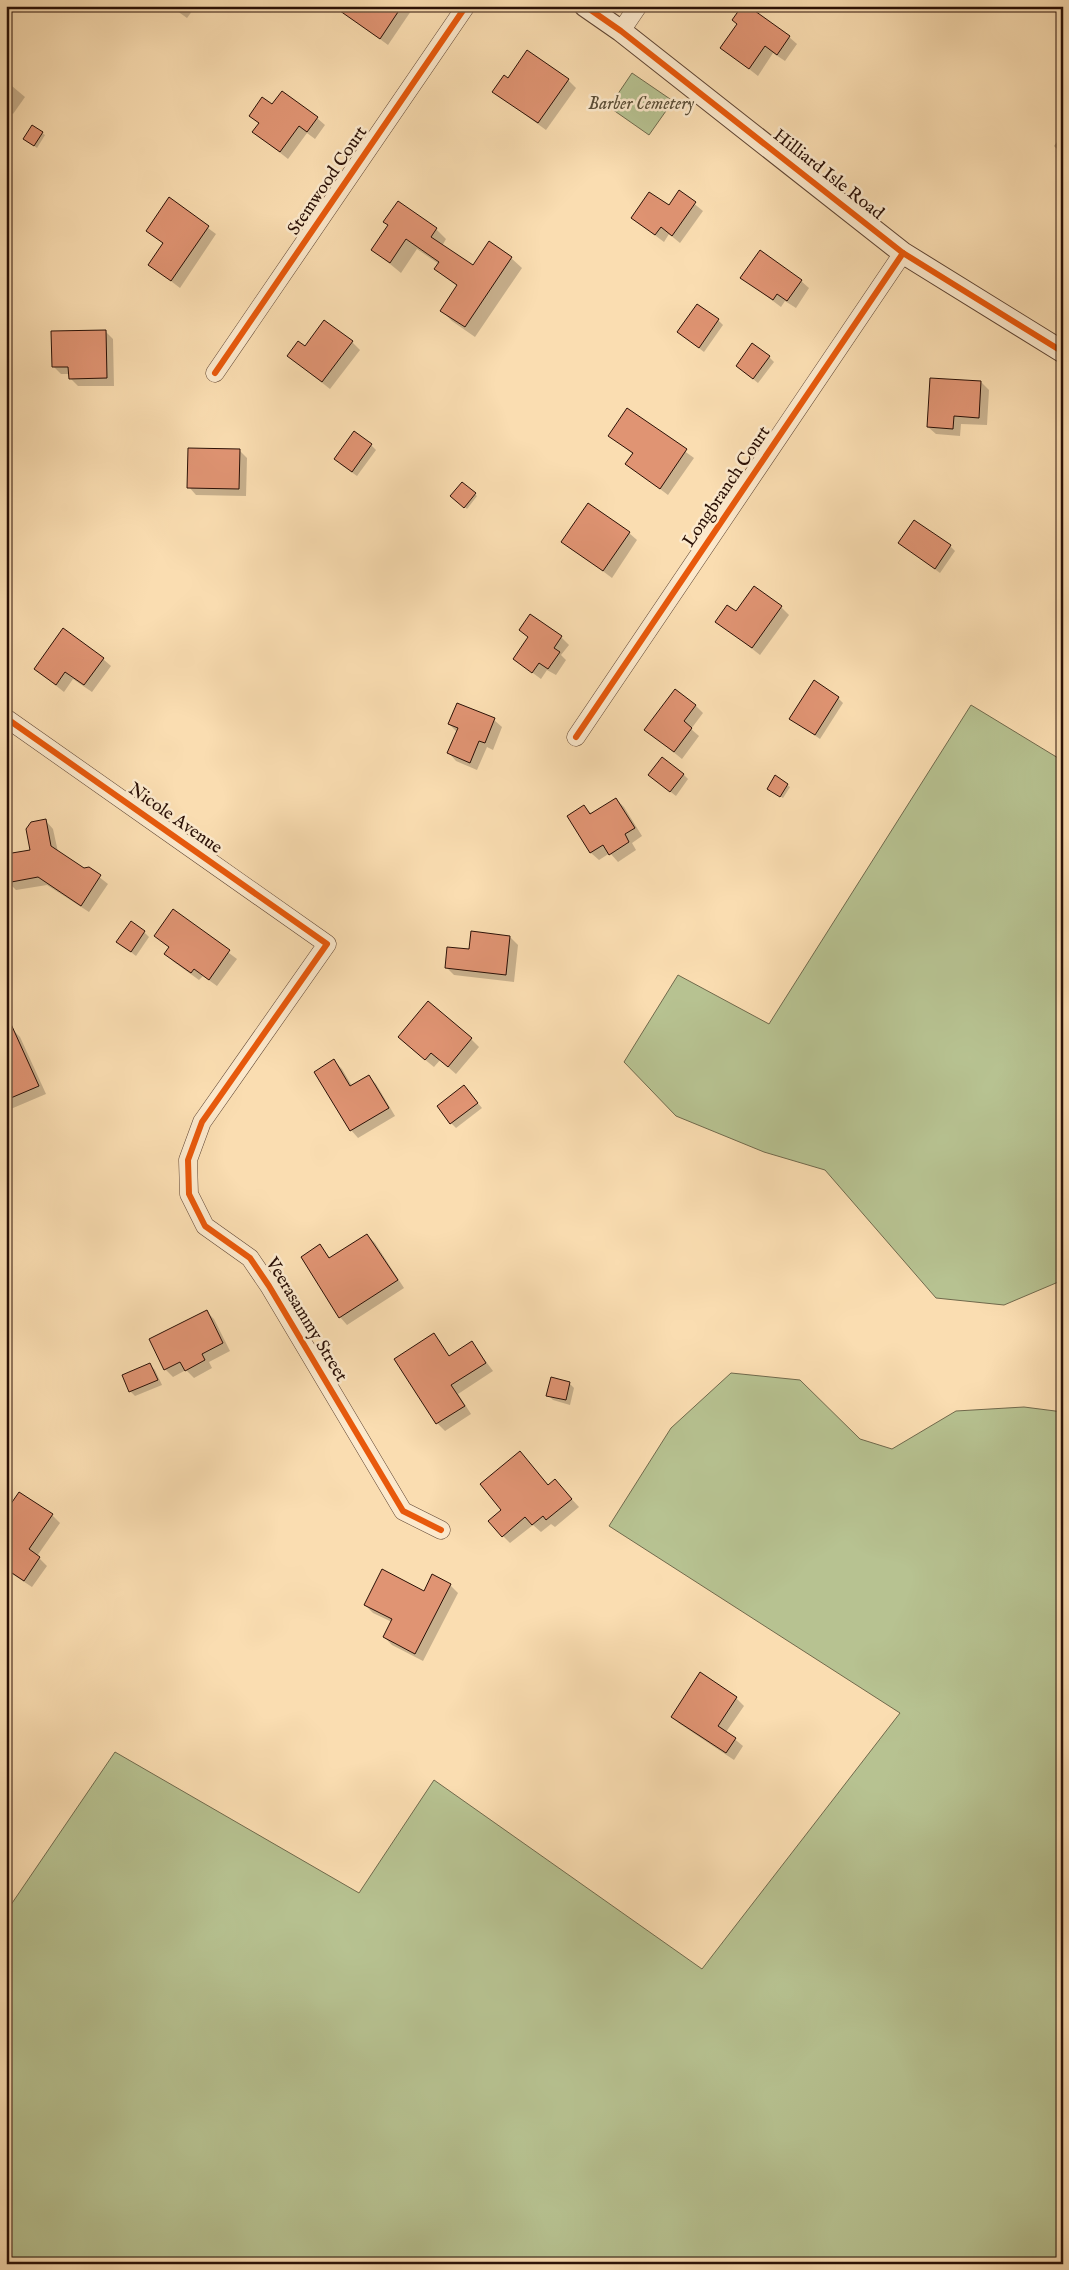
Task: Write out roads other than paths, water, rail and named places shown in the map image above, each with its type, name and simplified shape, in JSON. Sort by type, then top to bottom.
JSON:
[{"type":"street","name":"Stemwood Court","points":[[216,374],[466,6]]},
{"type":"street","name":"Hilliard Isle Road","points":[[585,6],[621,32],[903,253],[1063,352]]},
{"type":"street","points":[[621,32],[638,6]]},
{"type":"street","name":"Longbranch Court","points":[[576,737],[903,253]]},
{"type":"street","name":"Nicole Avenue","points":[[6,718],[327,944]]},
{"type":"street","name":"Veerasammy Street","points":[[327,944],[202,1122],[188,1160],[189,1194],[204,1226],[250,1258],[269,1286],[403,1511],[440,1530]]},
{"type":"park label","name":"Barber Cemetery","points":[[641,104]]}]
